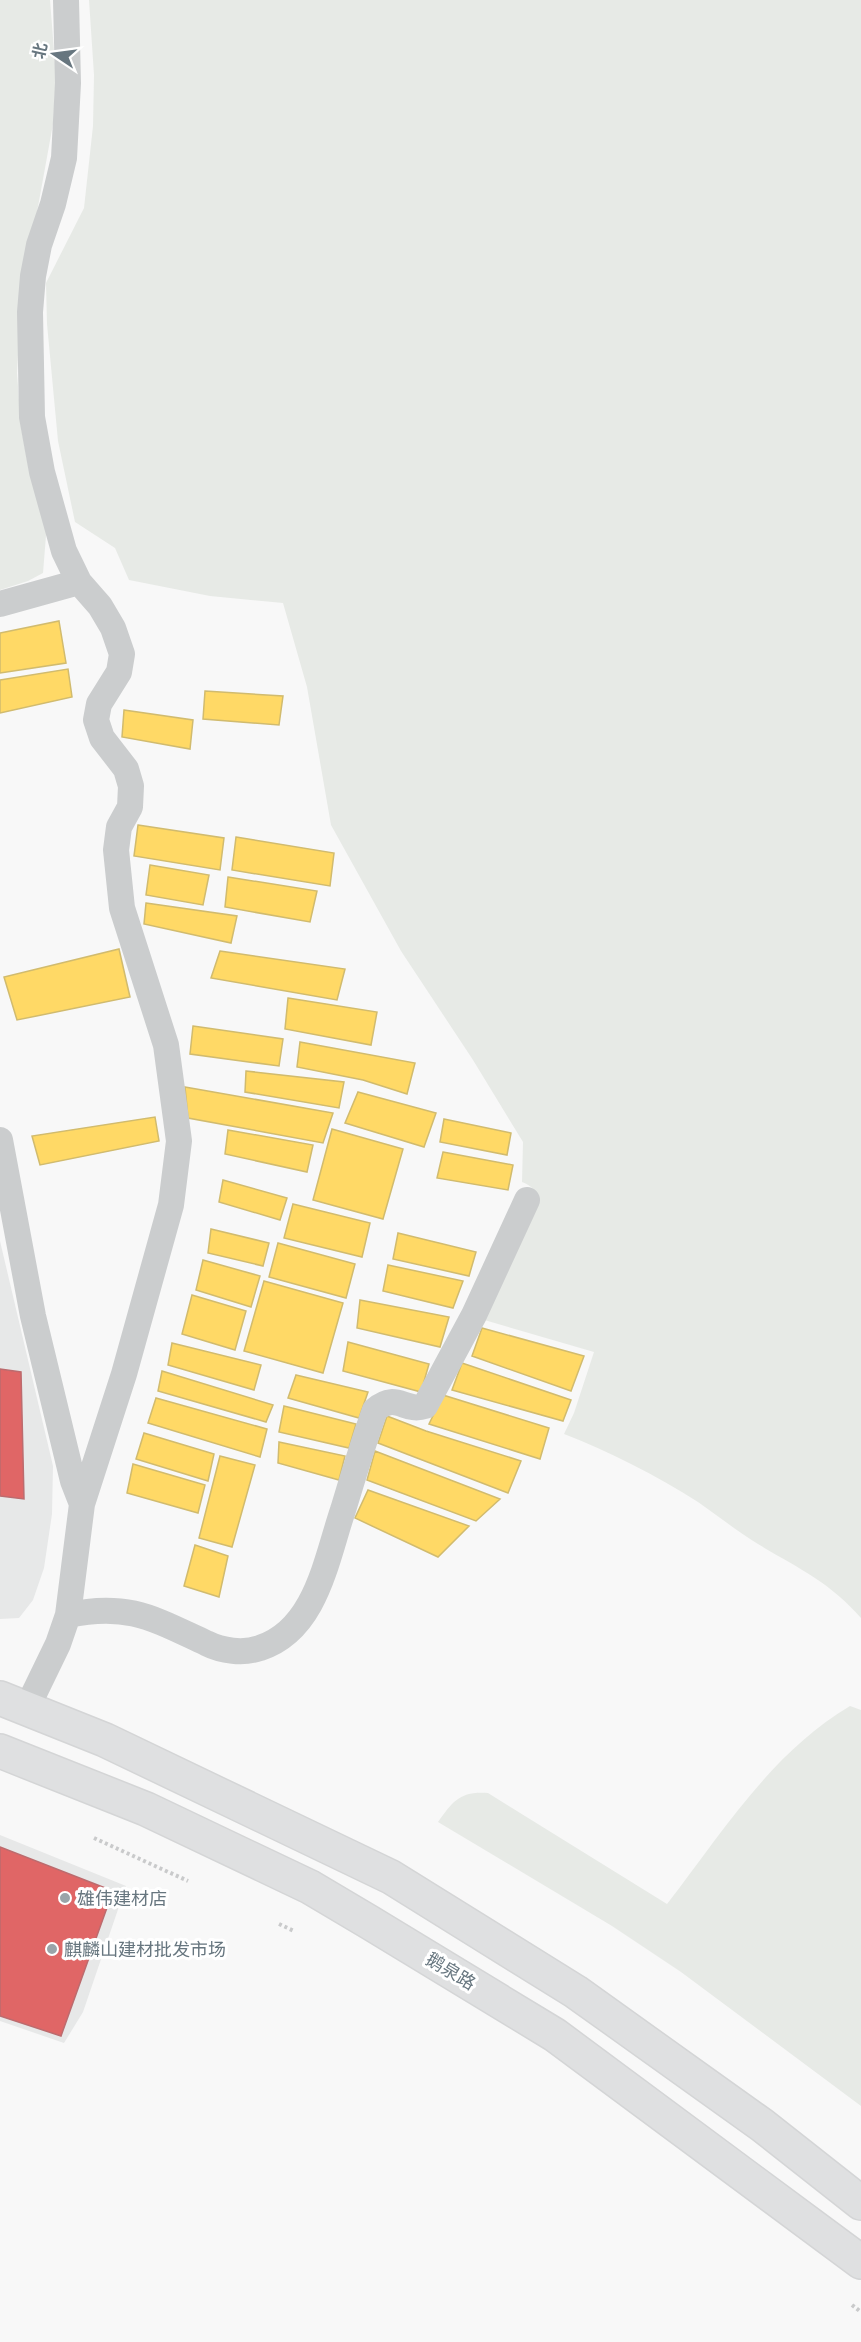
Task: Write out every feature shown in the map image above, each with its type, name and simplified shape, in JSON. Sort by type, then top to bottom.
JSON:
[{"type":"main road","points":[[13,1703],[105,1740],[391,1877],[576,1992],[762,2125],[861,2203]]},
{"type":"main road","name":"鹅泉路","points":[[0,1751],[146,1809],[310,1887],[369,1922],[555,2035],[861,2262]]},
{"type":"lane","points":[[13,1703],[58,1644],[68,1615],[82,1504],[124,1374],[171,1205],[179,1141],[166,1045],[122,908],[116,850],[119,827],[130,807],[131,786],[126,769],[102,738],[96,720],[99,704],[119,672],[122,654],[113,628],[79,582],[64,551],[42,472],[32,417],[30,312],[35,266],[64,158],[68,83],[66,0]]},
{"type":"lane","points":[[0,604],[79,582]]},
{"type":"lane","points":[[0,1140],[33,1316],[73,1481],[82,1504]]},
{"type":"lane","points":[[68,1615],[109,1608],[135,1613],[159,1621],[210,1645],[232,1651],[260,1648],[276,1643],[291,1632],[305,1613],[331,1553],[375,1410],[384,1403],[394,1401],[416,1409],[424,1406],[474,1315],[527,1200]]},
{"type":"path","points":[[88,1836],[198,1885]]},
{"type":"path","points":[[269,1918],[299,1934]]},
{"type":"path","points":[[843,2299],[861,2312]]},
{"type":"shaded area","points":[[0,0],[50,0],[56,76],[53,124],[21,300],[17,373],[21,427],[29,470],[47,523],[43,573],[28,581],[0,590]]},
{"type":"shaded area","points":[[89,0],[861,0],[861,1618],[825,1585],[750,1539],[698,1502],[632,1465],[564,1434],[574,1413],[594,1352],[481,1319],[535,1210],[535,1192],[522,1182],[523,1142],[473,1060],[401,951],[331,825],[307,687],[283,603],[210,596],[129,580],[115,548],[75,522],[58,441],[47,324],[46,283],[84,208],[93,126],[94,75]]},
{"type":"shaded area","points":[[0,1241],[53,1466],[52,1514],[44,1568],[33,1600],[19,1618],[0,1619]]},
{"type":"shaded area","points":[[850,1706],[861,1710],[861,2106],[681,1972],[612,1926],[438,1822],[458,1799],[470,1794],[488,1793],[667,1904],[749,1796],[771,1771],[821,1725]]},
{"type":"shaded area","name":"麒麟山建材批发市场","points":[[0,1835],[126,1886],[83,2012],[64,2043],[0,2021]]},
{"type":"building: 住宅","points":[[59,621],[66,663],[0,673],[0,633]]},
{"type":"building: 住宅","points":[[68,669],[72,697],[0,713],[0,680]]},
{"type":"building: 住宅","points":[[205,691],[283,696],[279,725],[203,719]]},
{"type":"building: 住宅","points":[[124,710],[193,720],[190,749],[122,737]]},
{"type":"building: 住宅","points":[[138,825],[224,838],[220,870],[134,856]]},
{"type":"building: 住宅","points":[[236,837],[334,853],[330,886],[232,870]]},
{"type":"building: 住宅","points":[[150,865],[209,875],[203,905],[146,895]]},
{"type":"building: 住宅","points":[[228,877],[317,891],[310,922],[225,907]]},
{"type":"building: 住宅","points":[[146,903],[237,916],[231,943],[144,924]]},
{"type":"building: 住宅","points":[[119,949],[130,997],[17,1020],[4,977]]},
{"type":"building: 住宅","points":[[220,951],[345,969],[337,1000],[211,978]]},
{"type":"building: 住宅","points":[[288,998],[377,1012],[371,1045],[285,1029]]},
{"type":"building: 住宅","points":[[193,1026],[283,1039],[279,1066],[190,1054]]},
{"type":"building: 住宅","points":[[300,1042],[415,1063],[407,1094],[363,1080],[297,1067]]},
{"type":"building: 住宅","points":[[246,1071],[344,1082],[339,1108],[245,1092]]},
{"type":"building: 住宅","points":[[185,1087],[333,1113],[323,1143],[188,1118]]},
{"type":"building: 住宅","points":[[358,1092],[436,1113],[424,1147],[345,1123]]},
{"type":"building: 住宅","points":[[155,1117],[159,1141],[40,1165],[32,1136]]},
{"type":"building: 住宅","points":[[444,1119],[511,1133],[507,1155],[440,1142]]},
{"type":"building: 住宅","points":[[332,1129],[403,1149],[383,1219],[313,1200]]},
{"type":"building: 住宅","points":[[228,1130],[313,1145],[307,1172],[225,1154]]},
{"type":"building: 住宅","points":[[443,1152],[513,1165],[508,1190],[437,1178]]},
{"type":"building: 住宅","points":[[223,1180],[287,1198],[280,1220],[219,1202]]},
{"type":"building: 住宅","points":[[293,1204],[370,1223],[362,1257],[284,1238]]},
{"type":"building: 住宅","points":[[211,1229],[269,1243],[263,1266],[208,1253]]},
{"type":"building: 住宅","points":[[398,1233],[476,1252],[469,1276],[393,1259]]},
{"type":"building: 住宅","points":[[278,1243],[355,1264],[346,1298],[269,1277]]},
{"type":"building: 住宅","points":[[203,1260],[260,1276],[251,1307],[196,1290]]},
{"type":"building: 住宅","points":[[388,1265],[463,1281],[453,1308],[383,1291]]},
{"type":"building: 住宅","points":[[264,1281],[343,1303],[323,1373],[244,1351]]},
{"type":"building: 住宅","points":[[192,1295],[246,1311],[235,1350],[182,1334]]},
{"type":"building: 住宅","points":[[360,1300],[449,1317],[440,1347],[357,1328]]},
{"type":"building: 住宅","points":[[482,1328],[584,1356],[571,1391],[472,1356]]},
{"type":"building: 住宅","points":[[348,1342],[429,1364],[421,1392],[343,1371]]},
{"type":"building: 住宅","points":[[172,1343],[261,1365],[254,1390],[168,1365]]},
{"type":"building: 住宅","points":[[462,1363],[571,1400],[563,1421],[452,1390]]},
{"type":"building: 住宅","points":[[162,1371],[273,1405],[266,1422],[158,1391]]},
{"type":"building: 住宅","points":[[296,1375],[368,1392],[359,1418],[288,1398]]},
{"type":"building: 住宅","points":[[443,1395],[549,1428],[540,1459],[429,1424]]},
{"type":"building: 住宅","points":[[156,1398],[267,1429],[260,1457],[148,1423]]},
{"type":"building: 住宅","points":[[284,1406],[356,1424],[349,1448],[279,1432]]},
{"type":"building: 住宅","points":[[387,1416],[426,1431],[521,1461],[508,1493],[378,1443]]},
{"type":"building: 住宅","points":[[144,1433],[214,1454],[208,1481],[136,1459]]},
{"type":"building: 住宅","points":[[279,1442],[345,1456],[339,1480],[278,1463]]},
{"type":"building: 住宅","points":[[375,1451],[500,1499],[476,1521],[367,1480]]},
{"type":"building: 住宅","points":[[220,1456],[255,1465],[232,1547],[199,1538]]},
{"type":"building: 住宅","points":[[133,1464],[205,1485],[198,1513],[127,1493]]},
{"type":"building: 住宅","points":[[368,1490],[469,1526],[438,1557],[355,1518]]},
{"type":"building: 住宅","points":[[195,1545],[228,1556],[219,1597],[184,1586]]},
{"type":"building: 商业","points":[[0,1369],[21,1372],[24,1499],[0,1496]]},
{"type":"building: 商业","name":"麒麟山建材批发市场","points":[[0,1847],[113,1891],[61,2036],[0,2016]]},
{"type":"place","name":"雄伟建材店","points":[[65,1898]]},
{"type":"place","name":"麒麟山建材批发市场","points":[[52,1949]]}]
